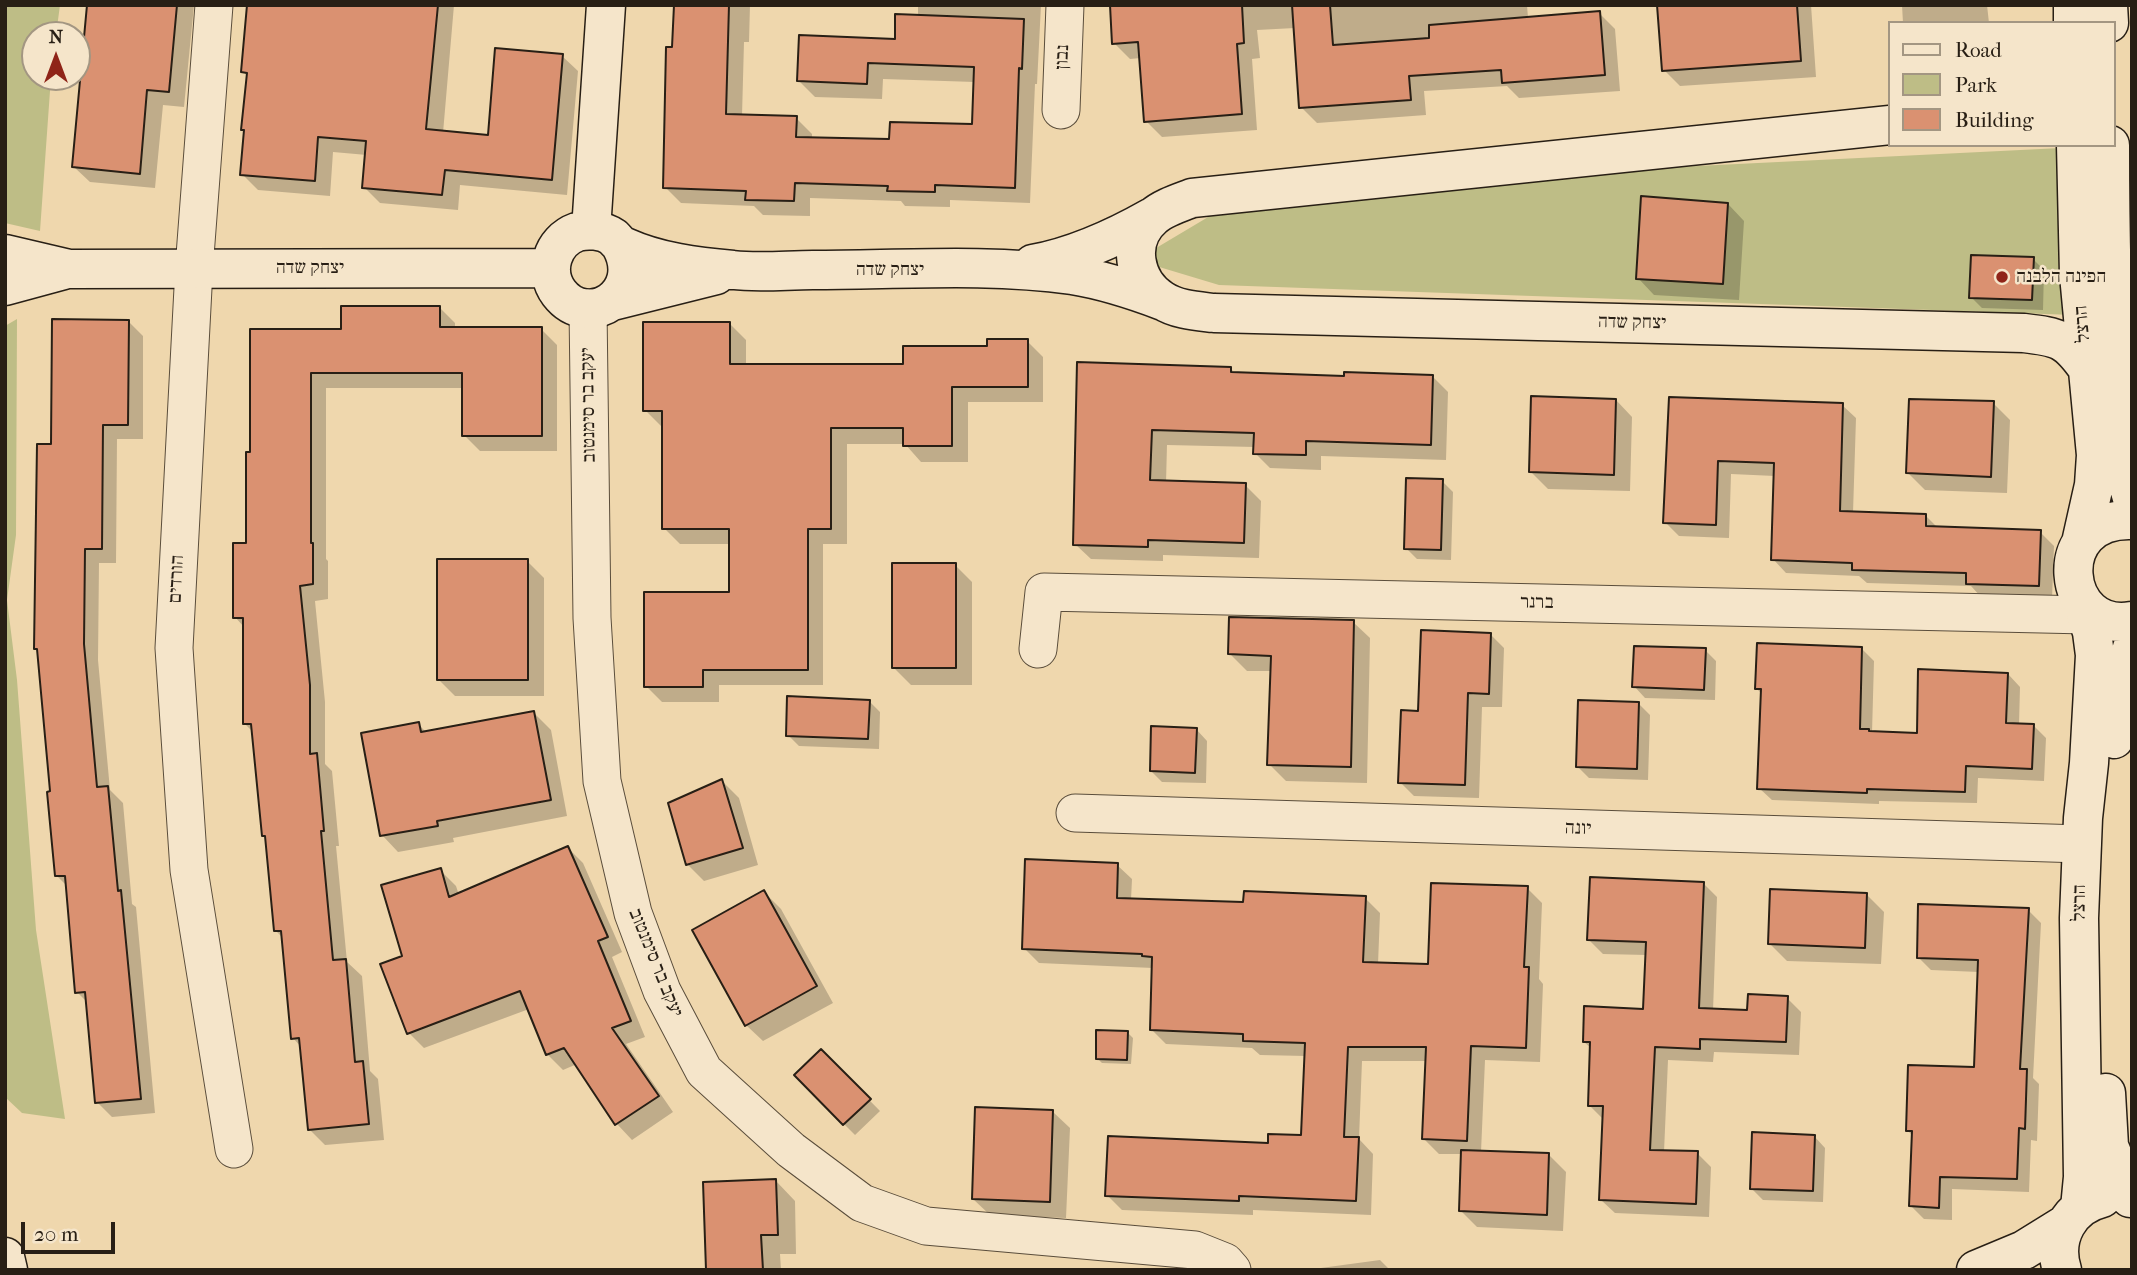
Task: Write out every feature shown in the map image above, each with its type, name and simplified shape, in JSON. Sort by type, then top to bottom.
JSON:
[{"type":"street","name":"הורדים","points":[[214,5],[194,269],[173,648],[189,870],[234,1149]]},
{"type":"street","points":[[606,5],[606,238]]},
{"type":"street","name":"נבון","points":[[1061,110],[1065,5]]},
{"type":"street","name":"יצחק שדה","points":[[1003,269],[1056,259],[1117,237],[1170,206],[1192,198],[1888,125]]},
{"type":"street","name":"הרצל","points":[[2062,1270],[2059,1244],[2073,1216],[2083,1177],[2079,918],[2094,688],[2092,632],[2074,585],[2072,568],[2081,543],[2094,485],[2095,455],[2079,275],[2076,147]]},
{"type":"street","name":"הרצל","points":[[2110,147],[2113,329],[2125,467],[2132,498]]},
{"type":"street","points":[[1152,217],[1142,231],[1136,250],[1138,272],[1147,288],[1163,301]]},
{"type":"street","points":[[579,232],[606,238],[626,256],[629,268],[621,292],[600,304],[576,306],[565,300],[557,291],[550,268],[559,245],[579,232]]},
{"type":"street","name":"יצחק שדה","points":[[606,238],[646,256],[735,271],[1003,269],[1074,275],[1106,282],[1182,309],[1214,313],[2024,333],[2047,336],[2064,342],[2074,350],[2088,369]]},
{"type":"street","name":"יצחק שדה","points":[[5,254],[69,269],[550,268]]},
{"type":"street","name":"יצחק שדה","points":[[5,286],[69,269]]},
{"type":"street","name":"יצחק שדה","points":[[600,304],[735,271]]},
{"type":"street","name":"יעקב בר סימנטוב","points":[[600,304],[592,618],[602,781],[633,913],[662,991],[705,1071],[791,1150],[862,1203],[926,1226],[1195,1250],[1225,1262],[1232,1270]]},
{"type":"street","points":[[2081,543],[2085,536],[2098,526],[2114,520],[2132,520]]},
{"type":"street","name":"ברנר","points":[[1038,649],[1044,592],[2084,608]]},
{"type":"street","points":[[2084,608],[2110,621],[2132,621]]},
{"type":"street","name":"הרצל","points":[[2131,1198],[2109,1146],[2104,1015],[2104,887],[2116,712],[2132,648]]},
{"type":"street","name":"יונה","points":[[1075,813],[2082,844]]},
{"type":"street","points":[[1976,1270],[2024,1250],[2099,1198],[2131,1198]]},
{"type":"street","points":[[5,1257],[8,1270]]},
{"type":"green space","points":[[5,5],[60,5],[58,21],[21,21],[21,91],[50,91],[40,231],[5,223]]},
{"type":"green space","points":[[2061,148],[2074,315],[1219,285],[1136,260],[1230,204],[1556,173]]},
{"type":"green space","points":[[17,319],[16,535],[7,600],[17,680],[36,930],[65,1119],[22,1113],[5,1097],[5,326]]},
{"type":"building","points":[[87,5],[177,5],[169,92],[147,90],[140,174],[72,167],[79,91],[91,91],[91,21],[86,21]]},
{"type":"building","points":[[247,5],[438,5],[426,129],[488,135],[495,48],[563,54],[552,180],[445,170],[442,195],[362,188],[366,141],[318,137],[315,181],[240,175],[247,73],[241,72]]},
{"type":"building","points":[[674,5],[729,5],[726,114],[797,116],[796,137],[889,139],[890,122],[972,124],[974,67],[868,63],[867,84],[797,81],[799,35],[895,39],[895,14],[1024,19],[1022,69],[1019,68],[1015,188],[935,185],[935,192],[887,191],[888,186],[795,183],[794,201],[745,200],[746,191],[663,188],[666,47],[672,47]]},
{"type":"building","points":[[1110,5],[1242,5],[1244,43],[1237,44],[1242,114],[1144,122],[1138,42],[1112,44]]},
{"type":"building","points":[[1292,5],[1330,5],[1333,45],[1429,38],[1429,25],[1600,11],[1605,75],[1502,83],[1501,70],[1409,76],[1411,100],[1299,108]]},
{"type":"building","points":[[1657,5],[1797,5],[1801,61],[1662,71]]},
{"type":"building","points":[[1641,196],[1728,203],[1723,284],[1636,279]]},
{"type":"building","name":"הפינה הלבנה","points":[[1971,255],[2034,257],[2032,300],[1969,298]]},
{"type":"building","points":[[341,306],[440,306],[440,327],[542,327],[542,436],[462,436],[462,373],[311,373],[313,584],[300,586],[310,685],[310,754],[317,753],[333,960],[346,959],[355,1062],[363,1061],[369,1124],[308,1130],[299,1038],[291,1039],[281,931],[274,931],[251,724],[243,724],[243,618],[233,618],[233,543],[246,543],[246,452],[250,452],[250,329],[341,329]]},
{"type":"building","points":[[52,319],[129,320],[128,425],[103,425],[102,549],[85,549],[84,644],[97,787],[108,786],[141,1099],[95,1103],[85,992],[75,993],[65,876],[55,876],[37,649],[34,649],[37,444],[51,444]]},
{"type":"building","points":[[643,322],[730,322],[730,364],[903,364],[903,346],[987,346],[987,339],[1028,339],[1028,387],[952,387],[952,446],[903,446],[903,428],[831,428],[831,529],[808,529],[808,670],[703,670],[703,687],[644,687],[644,592],[729,592],[729,529],[662,529],[662,411],[643,411]]},
{"type":"building","points":[[1077,362],[1231,367],[1231,372],[1344,376],[1344,372],[1433,375],[1431,445],[1306,441],[1306,455],[1253,454],[1254,433],[1152,430],[1150,480],[1246,483],[1244,543],[1148,540],[1148,547],[1073,545]]},
{"type":"building","points":[[1531,396],[1616,399],[1614,475],[1529,472]]},
{"type":"building","points":[[1669,397],[1843,403],[1840,511],[1926,514],[1926,526],[2041,530],[2039,586],[1966,584],[1966,573],[1852,570],[1852,563],[1771,560],[1774,463],[1718,461],[1716,525],[1663,523]]},
{"type":"building","points":[[1909,399],[1994,401],[1991,477],[1906,473]]},
{"type":"building","points":[[1406,478],[1443,479],[1441,550],[1404,549]]},
{"type":"building","points":[[437,559],[528,559],[528,680],[437,680]]},
{"type":"building","points":[[892,563],[956,563],[956,668],[892,668]]},
{"type":"building","points":[[1229,617],[1354,620],[1351,767],[1267,765],[1271,656],[1228,654]]},
{"type":"building","points":[[1421,630],[1491,633],[1489,694],[1468,693],[1465,785],[1398,783],[1401,710],[1418,711]]},
{"type":"building","points":[[1757,643],[1862,647],[1860,729],[1869,731],[1917,733],[1918,669],[2008,673],[2006,723],[2034,724],[2032,769],[1966,766],[1965,792],[1867,789],[1867,793],[1757,789],[1761,689],[1755,689]]},
{"type":"building","points":[[1634,646],[1706,648],[1704,690],[1632,687]]},
{"type":"building","points":[[787,696],[870,700],[868,739],[786,736]]},
{"type":"building","points":[[1578,700],[1639,702],[1637,769],[1576,767]]},
{"type":"building","points":[[534,711],[551,800],[437,821],[438,826],[380,836],[361,733],[419,722],[421,732]]},
{"type":"building","points":[[1151,726],[1197,728],[1195,773],[1150,771]]},
{"type":"building","points":[[722,779],[743,848],[686,865],[668,803]]},
{"type":"building","points":[[568,846],[608,937],[598,941],[631,1021],[612,1028],[659,1096],[615,1125],[564,1048],[546,1055],[520,991],[407,1034],[380,964],[402,956],[381,885],[441,868],[449,897]]},
{"type":"building","points":[[1025,859],[1118,863],[1117,898],[1243,902],[1244,891],[1366,896],[1363,962],[1428,964],[1431,883],[1528,886],[1524,967],[1529,967],[1526,1048],[1471,1046],[1467,1141],[1422,1139],[1426,1047],[1348,1047],[1344,1137],[1359,1137],[1356,1201],[1239,1196],[1239,1201],[1105,1196],[1108,1136],[1268,1143],[1268,1134],[1301,1135],[1305,1043],[1243,1041],[1243,1034],[1150,1030],[1152,957],[1142,954],[1022,949]]},
{"type":"building","points":[[1590,877],[1704,882],[1699,1008],[1747,1010],[1748,994],[1788,996],[1786,1042],[1700,1039],[1700,1049],[1655,1047],[1650,1150],[1698,1151],[1696,1204],[1599,1200],[1603,1106],[1588,1106],[1590,1042],[1583,1042],[1584,1006],[1643,1009],[1646,942],[1587,940]]},
{"type":"building","points":[[1770,889],[1867,893],[1865,948],[1768,944]]},
{"type":"building","points":[[764,890],[817,986],[745,1026],[692,930]]},
{"type":"building","points":[[1918,904],[2029,908],[2020,1069],[2027,1069],[2025,1129],[2019,1128],[2017,1179],[1940,1177],[1939,1208],[1909,1206],[1912,1131],[1906,1131],[1908,1065],[1974,1067],[1978,960],[1917,958]]},
{"type":"building","points":[[1096,1030],[1128,1031],[1127,1060],[1096,1059]]},
{"type":"building","points":[[821,1049],[871,1099],[843,1125],[794,1075]]},
{"type":"building","points":[[975,1107],[1053,1110],[1050,1202],[972,1199]]},
{"type":"building","points":[[1752,1132],[1815,1135],[1813,1191],[1750,1189]]},
{"type":"building","points":[[1461,1150],[1549,1153],[1547,1215],[1459,1211]]},
{"type":"building","points":[[776,1179],[778,1235],[761,1235],[763,1270],[706,1270],[703,1182]]},
{"type":"place","name":"הפינה הלבנה","points":[[2002,277]]}]
